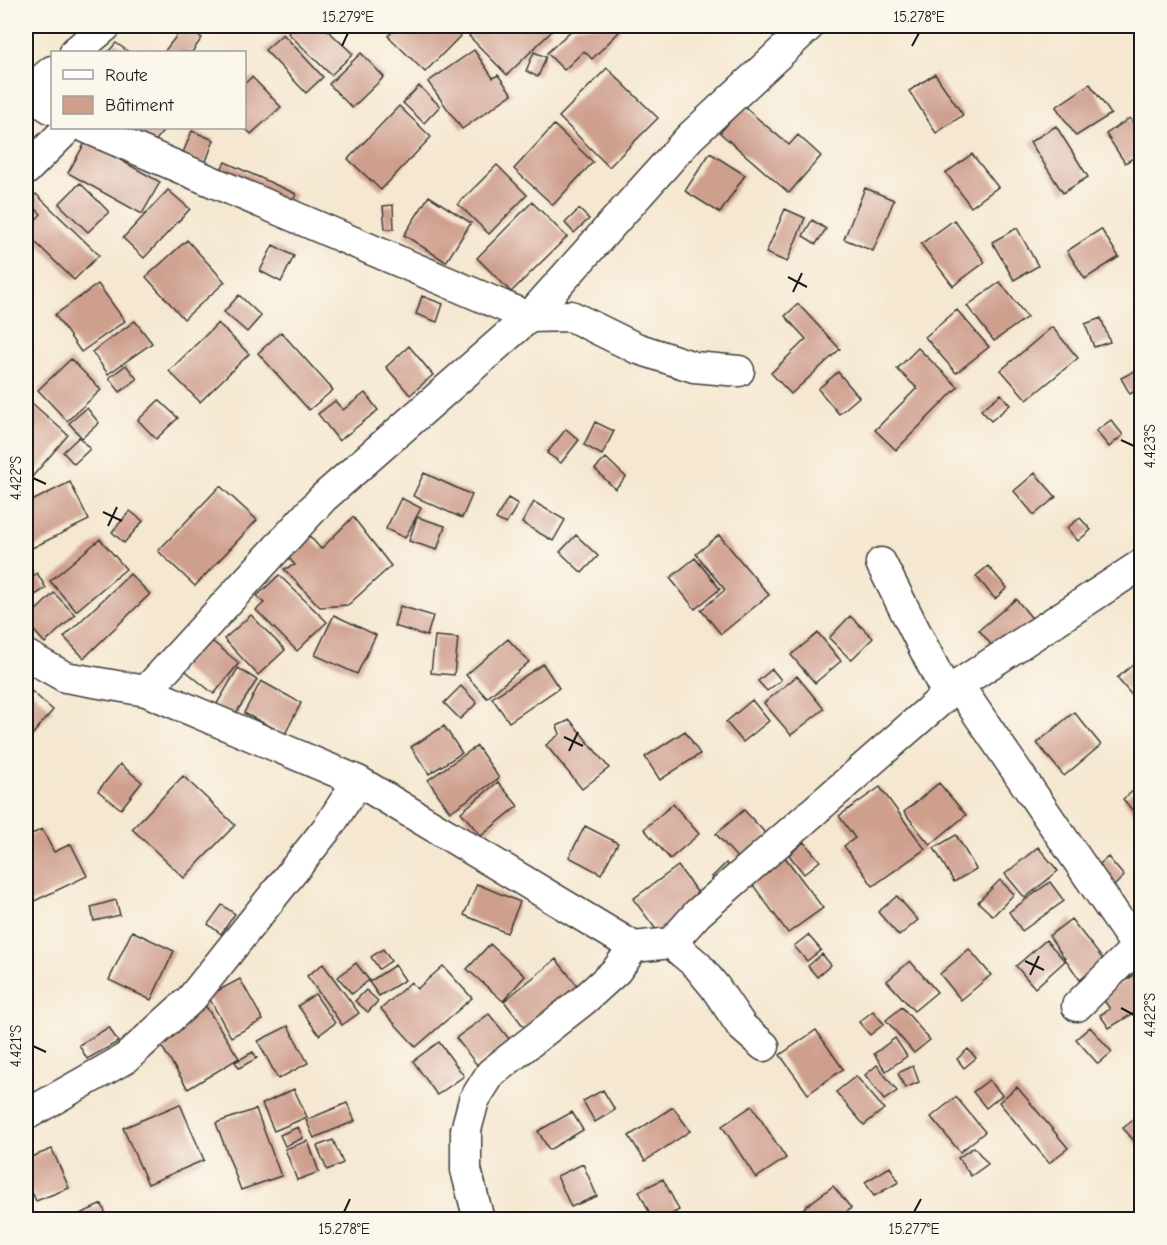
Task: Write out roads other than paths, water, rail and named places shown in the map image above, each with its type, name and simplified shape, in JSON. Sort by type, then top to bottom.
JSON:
[{"type":"street","points":[[76,51],[106,26]]},
{"type":"street","points":[[146,691],[323,498],[529,317],[690,137],[809,26]]},
{"type":"street","points":[[51,72],[26,93],[51,108]]},
{"type":"street","points":[[26,170],[67,129]]},
{"type":"street","points":[[89,129],[529,317],[571,316],[636,348],[694,367],[739,371]]},
{"type":"street","points":[[881,563],[952,690],[1139,944],[1077,1006]]},
{"type":"street","points":[[26,655],[66,677],[146,691],[358,781],[634,947],[670,943],[698,913],[952,690],[1142,564]]},
{"type":"street","points":[[26,1115],[126,1058],[191,999],[329,826],[358,781]]},
{"type":"street","points":[[670,943],[697,965],[742,1027],[764,1046]]},
{"type":"street","points":[[480,1220],[466,1170],[466,1130],[474,1100],[491,1072],[584,1000],[616,971],[634,947]]}]
